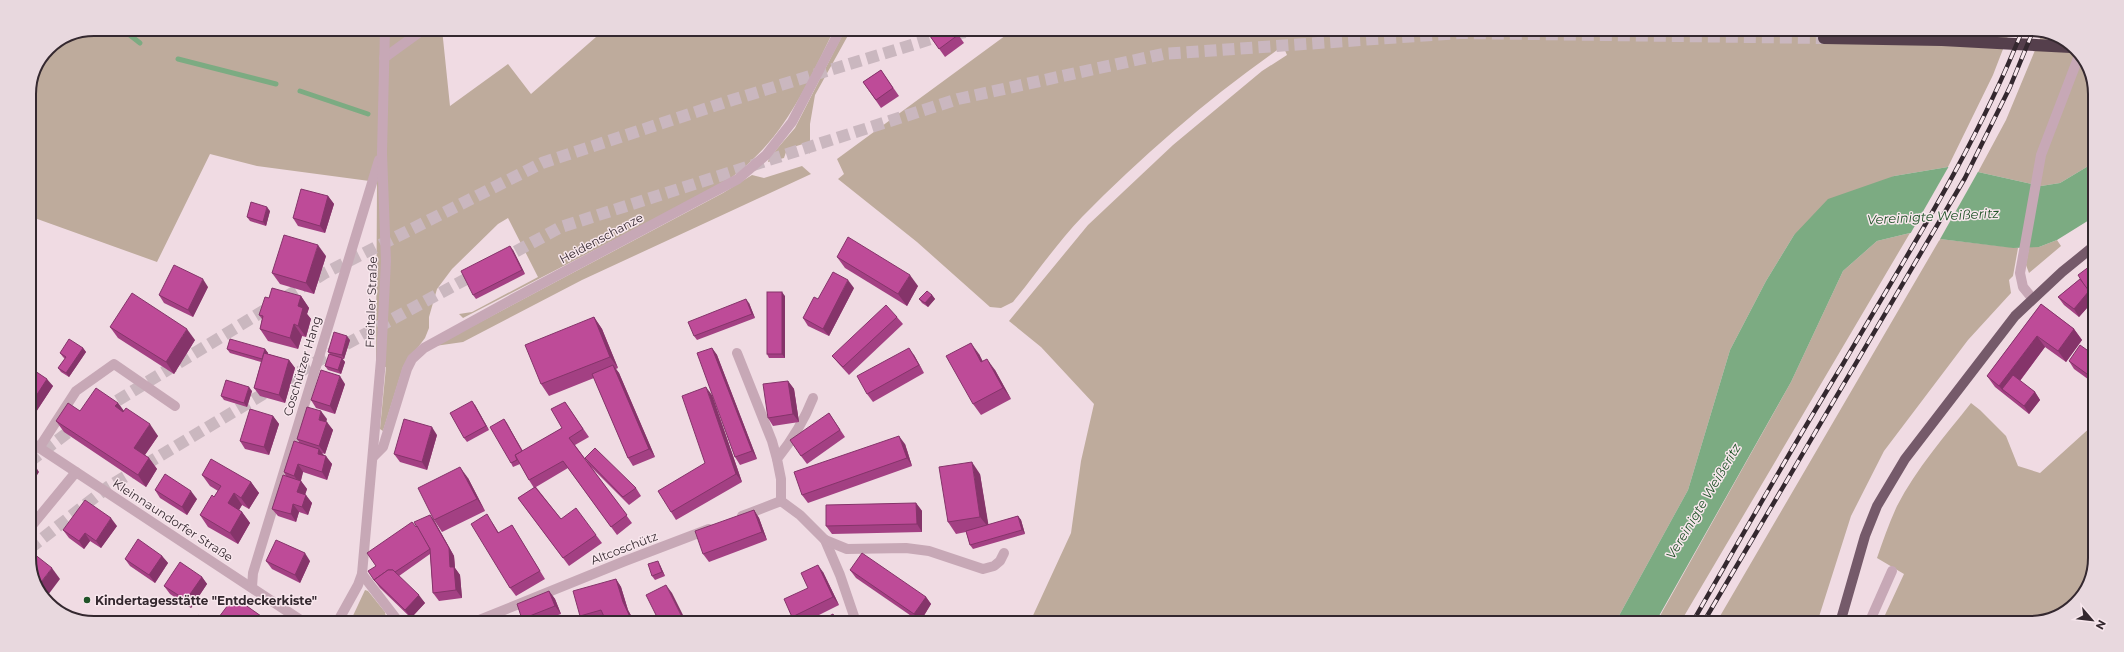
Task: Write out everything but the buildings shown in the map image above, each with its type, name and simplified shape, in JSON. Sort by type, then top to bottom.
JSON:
[{"type":"highway","points":[[1824,38],[1942,40],[2064,48]]},
{"type":"main road","points":[[1842,616],[1865,536],[1891,480],[1920,437],[2007,326],[2032,298],[2088,251]]},
{"type":"street","name":"Freitaler Straße","points":[[362,574],[381,360],[386,261],[382,153],[385,36]]},
{"type":"street","points":[[384,58],[414,36]]},
{"type":"street","name":"Heidenschanze","points":[[373,457],[383,447],[407,369],[412,359],[424,348],[738,179],[766,155],[792,122],[837,36]]},
{"type":"street","points":[[2032,298],[2021,282],[2022,258],[2041,155],[2077,61]]},
{"type":"street","name":"Coschützer Hang","points":[[252,587],[253,573],[382,153]]},
{"type":"street","points":[[737,353],[772,441],[781,479],[781,500]]},
{"type":"street","points":[[39,448],[76,391],[114,364],[174,406]]},
{"type":"street","points":[[777,459],[793,439],[805,419],[813,398]]},
{"type":"street","name":"Kleinnaundorfer Straße","points":[[36,446],[295,616]]},
{"type":"street","points":[[36,521],[76,472]]},
{"type":"street","points":[[730,520],[781,500]]},
{"type":"street","points":[[781,500],[800,515],[825,540],[840,575],[854,616]]},
{"type":"street","name":"Altcoschütz","points":[[489,616],[624,561],[716,526]]},
{"type":"street","points":[[825,540],[847,549],[906,548],[929,551],[982,569],[994,566],[1000,561],[1004,553]]},
{"type":"street","points":[[1872,616],[1892,571]]},
{"type":"street","points":[[341,616],[358,585],[362,574]]},
{"type":"street","points":[[362,574],[394,616]]},
{"type":"shaded area","points":[[94,36],[443,36],[450,106],[508,64],[531,94],[597,36],[831,36],[801,95],[777,133],[762,151],[724,183],[463,318],[459,314],[472,312],[538,277],[508,218],[498,224],[452,269],[437,289],[429,317],[429,328],[425,338],[403,367],[383,431],[380,429],[386,367],[376,366],[377,182],[257,166],[210,154],[157,262],[36,219],[37,83],[40,72],[53,53],[72,40]]},
{"type":"shaded area","points":[[842,36],[848,36],[815,95],[810,124],[810,154],[803,144],[787,149],[784,158],[768,162],[769,158],[795,128]]},
{"type":"shaded area","points":[[1005,36],[2008,36],[1993,75],[1948,167],[1894,176],[1794,235],[1766,281],[1730,350],[1688,490],[1619,616],[1033,616],[1071,533],[1081,461],[1094,404],[1041,347],[1009,321],[1088,225],[1173,145],[1262,71],[1287,55],[1283,46],[1230,85],[1178,127],[1129,171],[1073,227],[1013,302],[1001,308],[990,307],[917,242],[838,179],[844,174],[837,159]]},
{"type":"shaded area","points":[[2041,37],[2056,42],[2068,50],[2076,59],[2085,75],[2088,90],[2088,166],[2060,183],[2041,186],[1978,172],[2006,120]]},
{"type":"shaded area","points":[[802,166],[811,174],[582,280],[463,342],[435,346],[723,193],[752,175],[764,178]]},
{"type":"shaded area","points":[[1910,233],[1684,616],[1660,616],[1791,382],[1843,271],[1877,241]]},
{"type":"shaded area","points":[[1940,239],[2018,248],[2013,276],[2009,280],[2011,293],[1968,340],[1884,451],[1851,516],[1819,616],[1720,616]]},
{"type":"shaded area","points":[[2057,240],[2061,246],[2029,273],[2026,265],[2029,247],[2039,247]]},
{"type":"shaded area","points":[[1971,403],[2006,436],[2018,466],[2040,473],[2088,430],[2088,566],[2084,580],[2074,596],[2056,610],[2038,616],[1886,616],[1904,574],[1877,558],[1891,519],[1913,479],[1931,453]]},
{"type":"shaded area","points":[[365,590],[368,591],[385,612],[386,616],[353,616]]},
{"type":"water","name":"Vereinigte Weißeritz","points":[[2088,166],[2088,221],[2057,240],[2039,247],[2013,248],[1940,239],[1910,233],[1877,241],[1843,271],[1791,382],[1659,616],[1619,616],[1688,490],[1730,350],[1766,281],[1794,235],[1828,199],[1894,176],[1948,167],[2041,186],[2060,183]]},
{"type":"pier","points":[[1949,166],[1979,170],[1939,241],[1909,236]]},
{"type":"waterway","points":[[131,36],[140,43]]},
{"type":"waterway","points":[[178,59],[276,84]]},
{"type":"waterway","points":[[300,91],[368,114]]},
{"type":"tunnel","points":[[102,410],[325,273],[542,163],[732,100],[931,39],[946,36]]},
{"type":"tunnel","points":[[500,260],[561,227],[958,99],[1163,54],[1418,36]]},
{"type":"tunnel","points":[[1678,36],[1824,38]]},
{"type":"tunnel","points":[[36,544],[108,487],[343,346],[479,272]]},
{"type":"tunnel","points":[[36,457],[79,424]]},
{"type":"railway","points":[[1696,616],[1939,201],[1983,117],[2020,36]]},
{"type":"railway","points":[[1707,616],[1965,178],[2010,87],[2031,36]]},
{"type":"place","name":"Kindertagesstätte \"Entdeckerkiste\"","points":[[87,600]]}]
